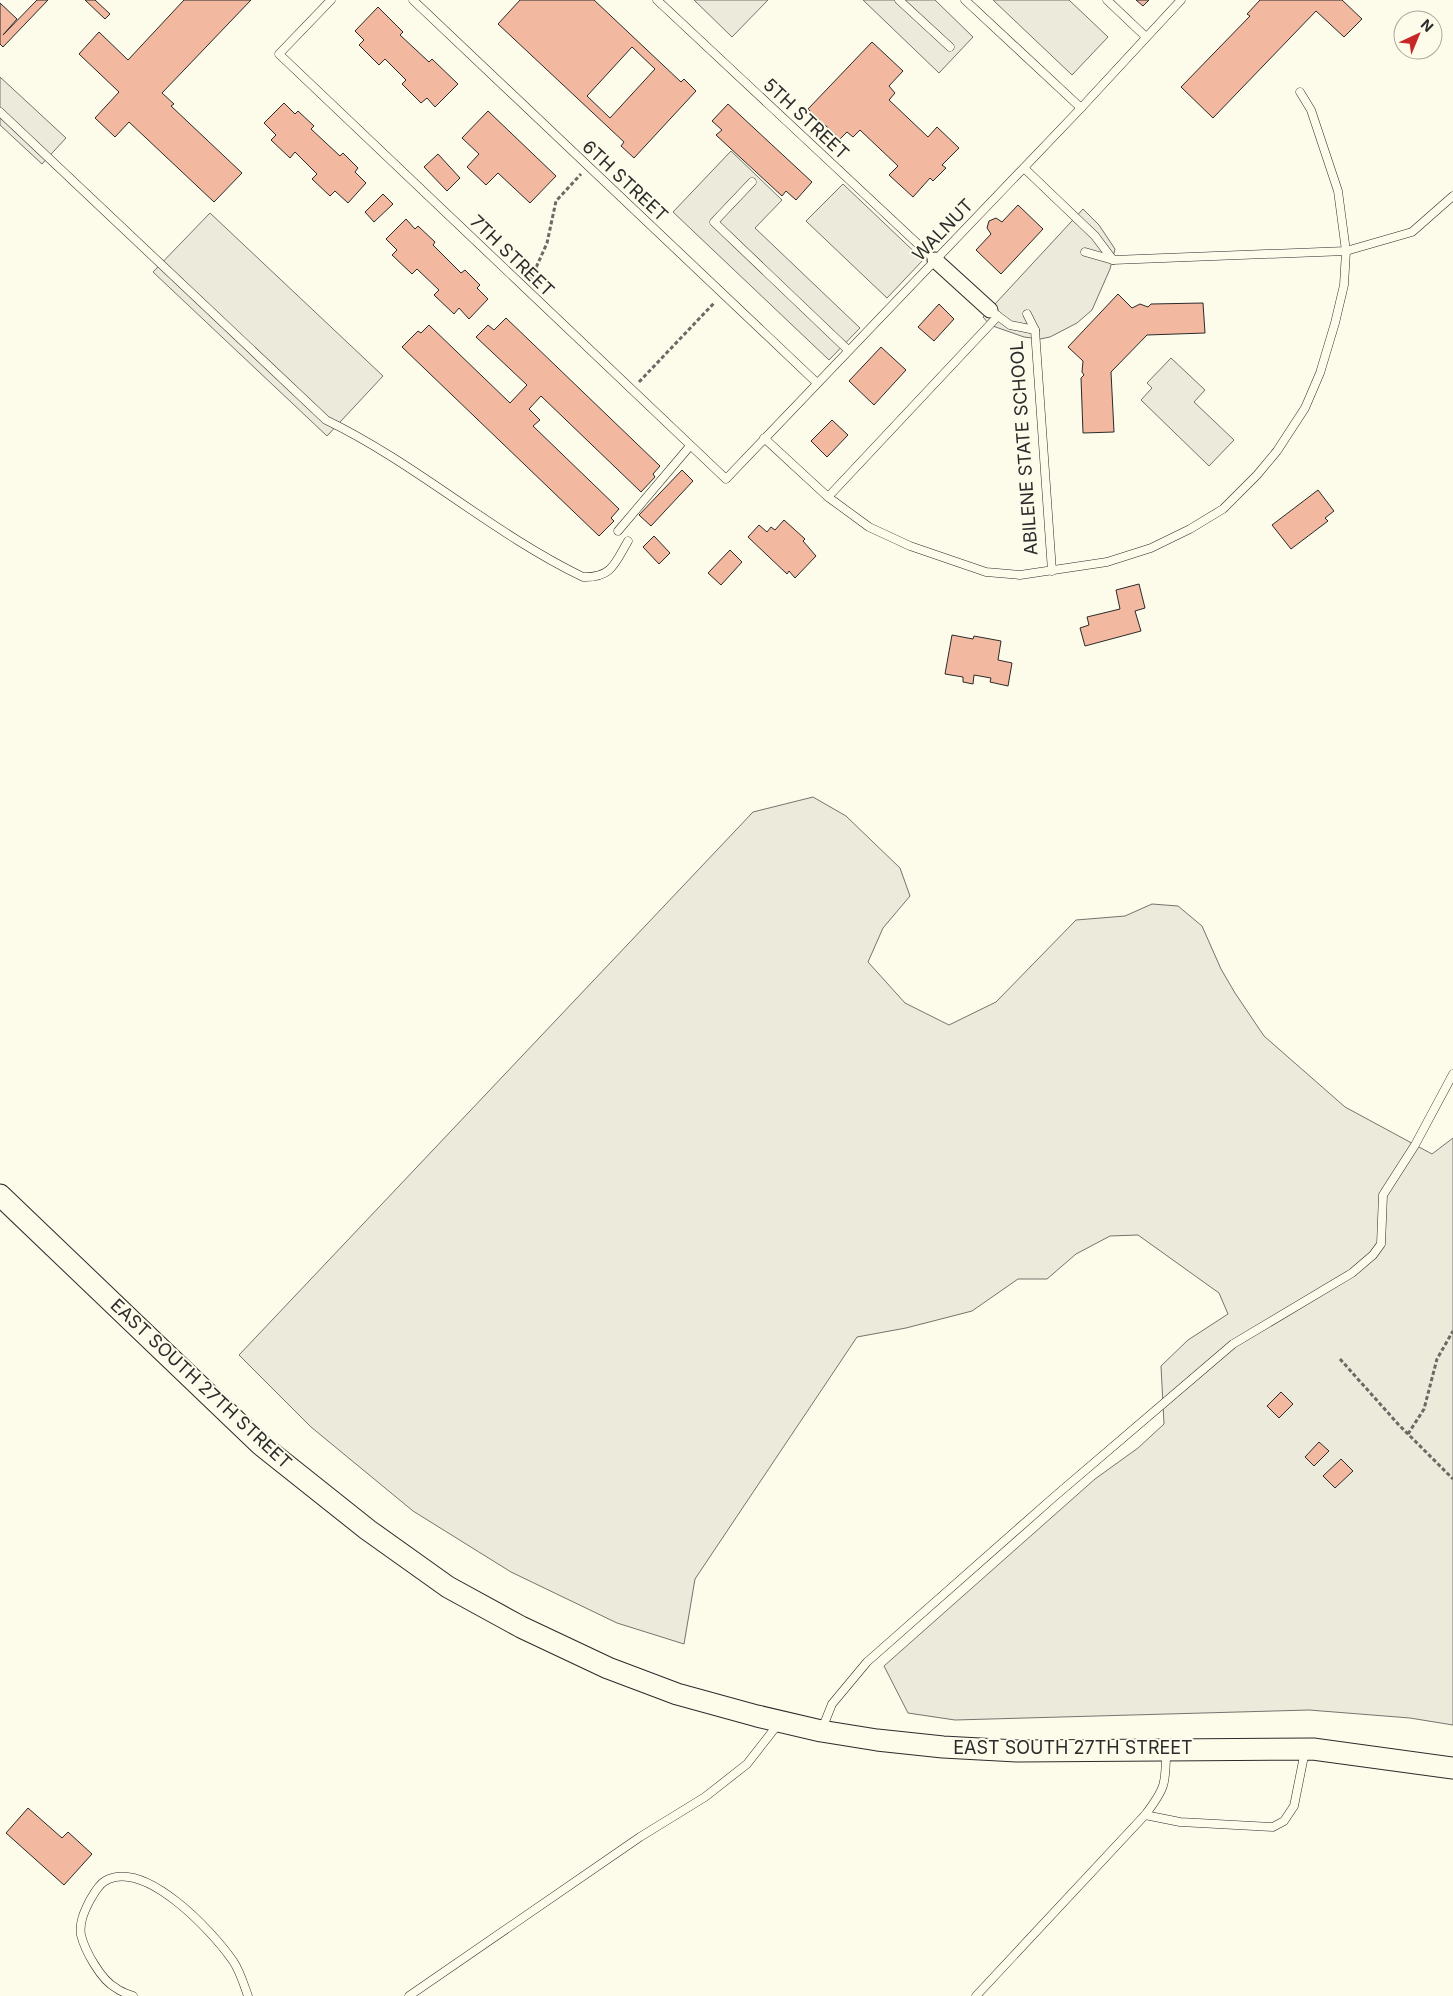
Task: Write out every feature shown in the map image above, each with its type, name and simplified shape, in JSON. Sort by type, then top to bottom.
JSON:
[{"type":"main road","name":"EAST SOUTH 27TH STREET","points":[[0,1194],[260,1444],[368,1530],[448,1587],[520,1627],[608,1668],[677,1694],[780,1722],[821,1731],[943,1747],[1017,1752],[1305,1749],[1453,1768]]},
{"type":"street","name":"ABILENE STATE SCHOOL","points":[[935,260],[994,313]]},
{"type":"lane","points":[[318,0],[324,7],[331,0]]},
{"type":"lane","name":"6TH STREET","points":[[413,0],[817,383]]},
{"type":"lane","name":"5TH STREET","points":[[657,0],[935,260]]},
{"type":"lane","points":[[900,0],[950,47]]},
{"type":"lane","points":[[965,0],[1080,108]]},
{"type":"lane","points":[[1107,0],[1146,37]]},
{"type":"lane","name":"WALNUT","points":[[726,479],[1024,168],[1181,0]]},
{"type":"lane","name":"7TH STREET","points":[[324,7],[279,54],[726,479]]},
{"type":"lane","name":"ABILENE STATE SCHOOL","points":[[764,438],[828,497],[869,528],[910,546],[986,572],[1020,575],[1107,562],[1151,548],[1190,529],[1223,509],[1255,478],[1277,451],[1306,408],[1335,323],[1344,285],[1346,251],[1338,191],[1311,110],[1300,92]]},
{"type":"lane","points":[[0,112],[326,420],[357,434],[522,544],[583,577],[604,575],[616,562],[628,541]]},
{"type":"lane","points":[[1024,168],[1095,236],[1113,260]]},
{"type":"lane","points":[[752,182],[714,222],[848,350]]},
{"type":"lane","points":[[1085,252],[1113,260],[1346,251],[1412,232],[1453,196]]},
{"type":"lane","name":"ABILENE STATE SCHOOL","points":[[828,497],[994,313],[1015,327],[1034,330],[1052,571]]},
{"type":"lane","points":[[1027,314],[1034,330]]},
{"type":"lane","points":[[618,531],[690,446]]},
{"type":"lane","points":[[821,1731],[832,1704],[867,1662],[1054,1497],[1233,1344],[1352,1273],[1373,1255],[1381,1244],[1383,1195],[1415,1145],[1453,1074]]},
{"type":"lane","points":[[409,1996],[640,1837],[706,1797],[746,1764],[780,1722]]},
{"type":"lane","points":[[976,1996],[1144,1815],[1161,1794],[1166,1775],[1166,1749]]},
{"type":"lane","points":[[1144,1815],[1180,1822],[1273,1827],[1284,1820],[1294,1806],[1305,1749]]},
{"type":"lane","points":[[133,1996],[114,1988],[97,1969],[81,1934],[82,1915],[94,1892],[105,1881],[123,1876],[140,1880],[173,1898],[196,1919],[234,1962],[248,1996]]},
{"type":"path","points":[[523,287],[531,279],[539,264],[547,243],[556,201],[588,167]]},
{"type":"path","points":[[631,390],[723,294]]},
{"type":"path","points":[[1408,1434],[1424,1409],[1437,1359],[1453,1331]]},
{"type":"path","points":[[1340,1359],[1408,1434],[1453,1479]]},
{"type":"shaded area","points":[[694,0],[768,0],[732,37]]},
{"type":"shaded area","points":[[863,0],[935,0],[973,37],[939,73]]},
{"type":"shaded area","points":[[993,0],[1069,0],[1108,37],[1072,75]]},
{"type":"shaded area","points":[[0,77],[66,138],[42,164],[0,125]]},
{"type":"shaded area","points":[[731,151],[782,200],[755,228],[860,328],[829,360],[673,212]]},
{"type":"shaded area","points":[[843,184],[923,260],[887,298],[806,221]]},
{"type":"shaded area","points":[[1083,209],[1099,225],[1115,249],[1110,269],[1092,310],[1077,323],[1050,337],[1040,339],[1024,337],[990,325],[983,317]]},
{"type":"shaded area","points":[[210,213],[383,376],[327,436],[153,272]]},
{"type":"shaded area","points":[[1171,358],[1205,390],[1194,402],[1234,440],[1209,466],[1141,400],[1152,388],[1147,383]]},
{"type":"shaded area","points":[[813,797],[846,816],[900,868],[910,896],[883,928],[868,962],[905,1003],[949,1025],[996,1002],[1076,920],[1125,916],[1152,904],[1178,906],[1202,926],[1221,969],[1264,1036],[1345,1107],[1432,1154],[1453,1138],[1453,1725],[1410,1718],[1309,1710],[955,1720],[908,1713],[884,1666],[1095,1479],[1138,1448],[1164,1424],[1161,1366],[1188,1340],[1228,1314],[1219,1293],[1138,1235],[1110,1236],[1076,1254],[1047,1279],[1018,1279],[972,1311],[906,1328],[857,1337],[695,1579],[684,1644],[617,1623],[511,1572],[413,1511],[311,1427],[239,1355],[753,812]]},
{"type":"building","points":[[37,0],[48,0],[3,47],[0,44],[0,3],[17,19],[3,35]]},
{"type":"building","points":[[85,0],[95,0],[110,14],[105,19]]},
{"type":"building","points":[[184,0],[251,0],[162,93],[174,104],[171,106],[242,173],[214,202],[129,122],[115,137],[95,118],[119,92],[79,54],[99,32],[128,60]]},
{"type":"building","points":[[520,0],[594,0],[681,82],[684,79],[696,91],[634,158],[621,146],[624,142],[498,24]],"holes":[[[632,47],[655,69],[610,118],[587,96]]]},
{"type":"building","points":[[1136,0],[1149,0],[1143,6]]},
{"type":"building","points":[[1260,0],[1342,0],[1362,19],[1344,37],[1316,11],[1213,118],[1181,87],[1250,16],[1247,14]]},
{"type":"building","points":[[378,7],[403,32],[400,35],[429,62],[432,59],[458,84],[435,107],[427,98],[421,103],[402,84],[406,80],[385,59],[379,65],[359,45],[364,40],[355,31]]},
{"type":"building","points":[[872,42],[903,71],[889,86],[895,93],[889,100],[928,137],[937,127],[959,148],[942,165],[946,168],[933,181],[930,178],[913,197],[889,175],[898,166],[860,130],[853,137],[847,132],[840,139],[808,109]]},
{"type":"building","points":[[284,103],[295,114],[298,111],[314,126],[311,129],[340,156],[343,153],[358,168],[355,172],[366,183],[348,203],[335,191],[330,196],[312,179],[317,174],[295,152],[290,158],[271,140],[276,135],[264,123]]},
{"type":"building","points":[[728,104],[812,182],[796,200],[786,191],[782,196],[716,135],[722,130],[712,121]]},
{"type":"building","points":[[488,111],[556,176],[530,203],[498,173],[486,185],[467,167],[479,154],[462,138]]},
{"type":"building","points":[[438,154],[460,178],[447,191],[424,167]]},
{"type":"building","points":[[383,194],[393,204],[374,222],[365,212]]},
{"type":"building","points":[[1018,205],[1043,229],[1001,274],[976,250],[991,234],[987,228],[989,221],[996,218],[1002,222]]},
{"type":"building","points":[[406,219],[415,229],[418,226],[435,242],[433,245],[461,273],[465,270],[480,285],[477,288],[488,299],[469,319],[459,308],[454,314],[434,295],[439,290],[417,269],[412,274],[392,255],[397,250],[386,239]]},
{"type":"building","points":[[1118,294],[1132,308],[1140,304],[1148,307],[1151,304],[1203,303],[1205,333],[1147,335],[1111,372],[1114,432],[1083,433],[1081,378],[1084,375],[1082,372],[1083,361],[1068,347]]},
{"type":"building","points":[[939,304],[954,319],[934,341],[918,327]]},
{"type":"building","points":[[506,318],[660,466],[653,474],[655,477],[641,492],[541,396],[529,409],[540,420],[533,426],[619,509],[611,518],[614,521],[599,536],[402,347],[418,331],[421,333],[429,325],[510,403],[527,385],[476,337],[488,325],[494,330]]},
{"type":"building","points":[[881,347],[906,370],[874,405],[849,381]]},
{"type":"building","points":[[832,420],[848,435],[827,457],[811,441]]},
{"type":"building","points":[[682,470],[693,481],[651,526],[639,515]]},
{"type":"building","points":[[1318,490],[1334,511],[1325,518],[1328,521],[1291,549],[1272,525]]},
{"type":"building","points":[[784,520],[805,539],[803,541],[816,556],[795,578],[789,571],[787,574],[748,537],[759,525],[767,532],[771,527],[775,530]]},
{"type":"building","points":[[654,536],[670,553],[659,564],[643,547]]},
{"type":"building","points":[[730,550],[742,562],[721,585],[708,573]]},
{"type":"building","points":[[1139,584],[1145,608],[1135,611],[1141,631],[1085,646],[1080,628],[1089,625],[1087,617],[1120,609],[1116,590]]},
{"type":"building","points":[[952,635],[973,639],[974,636],[1001,641],[998,660],[1012,663],[1008,686],[990,682],[991,678],[974,675],[973,684],[963,682],[963,677],[945,674]]},
{"type":"building","points":[[1281,1392],[1293,1404],[1279,1418],[1267,1406]]},
{"type":"building","points":[[1319,1442],[1329,1451],[1314,1466],[1305,1457]]},
{"type":"building","points":[[1341,1459],[1353,1471],[1335,1488],[1323,1476]]},
{"type":"building","points":[[28,1808],[62,1838],[68,1832],[92,1854],[64,1885],[6,1833]]}]
